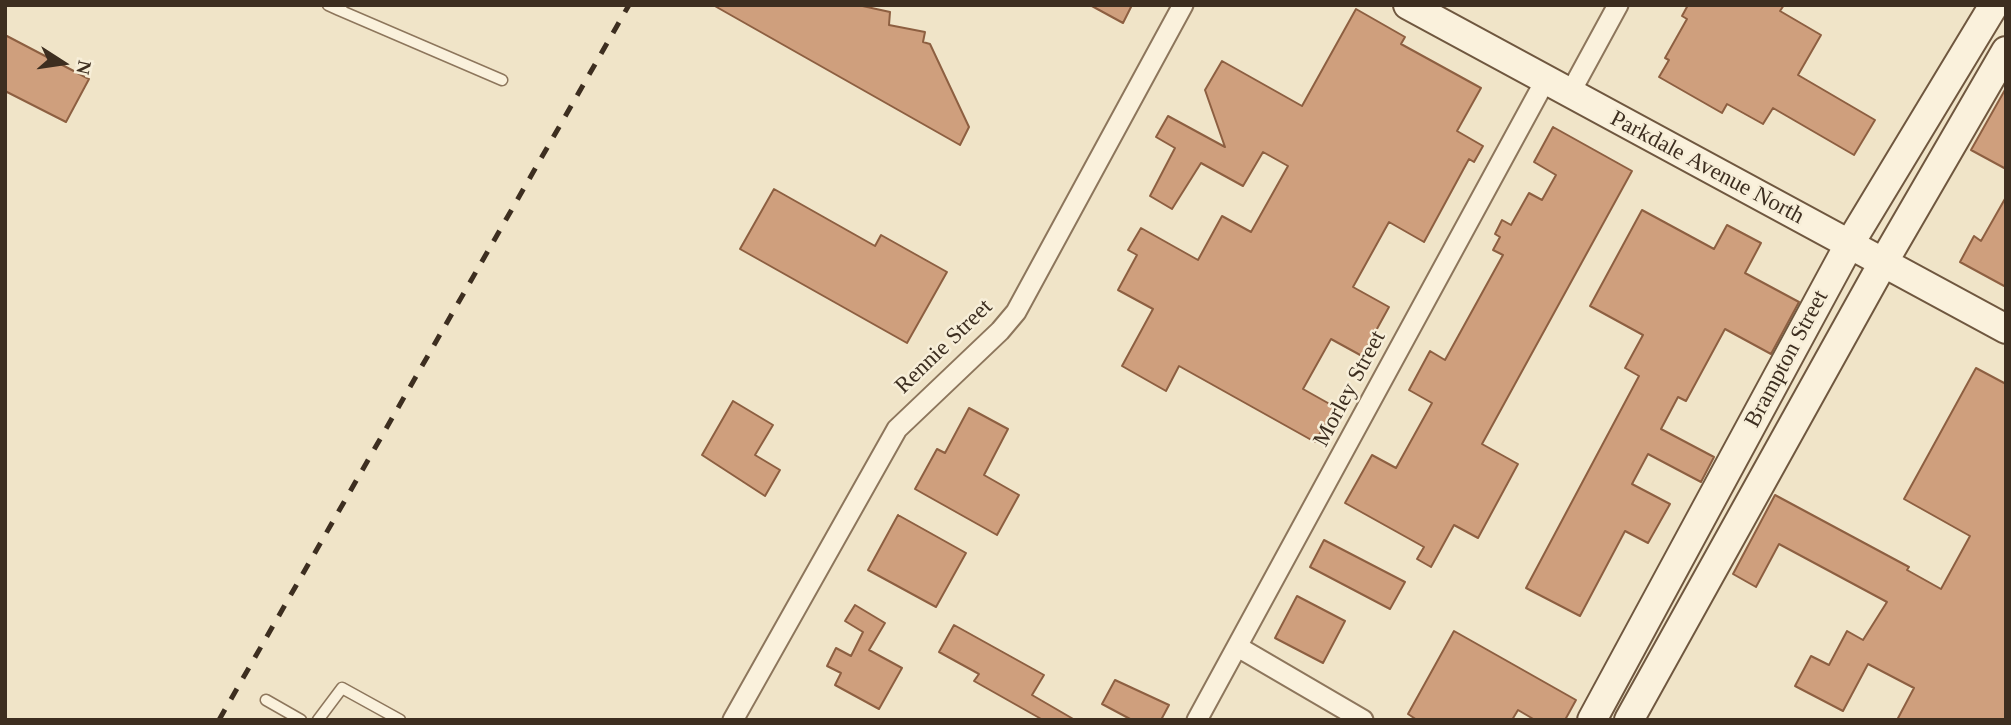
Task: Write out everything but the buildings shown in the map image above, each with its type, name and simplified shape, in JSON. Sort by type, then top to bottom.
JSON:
[{"type":"street","name":"Rennie Street","points":[[733,720],[897,429],[1000,331],[1016,312],[1183,5]]},
{"type":"street","name":"Parkdale Avenue North","points":[[1408,5],[2006,329]]},
{"type":"street","name":"Morley Street","points":[[1197,720],[1557,88],[1618,5]]},
{"type":"street","name":"Brampton Street","points":[[1592,720],[1850,243],[1994,5]]},
{"type":"street","name":"Brampton Street","points":[[1629,720],[1884,262],[2006,51]]},
{"type":"street","points":[[1238,647],[1363,720]]},
{"type":"lane","points":[[328,5],[341,8],[502,80]]},
{"type":"lane","points":[[318,720],[342,688],[400,720]]},
{"type":"lane","points":[[266,700],[301,720]]},
{"type":"railway","points":[[219,720],[629,5]]}]
